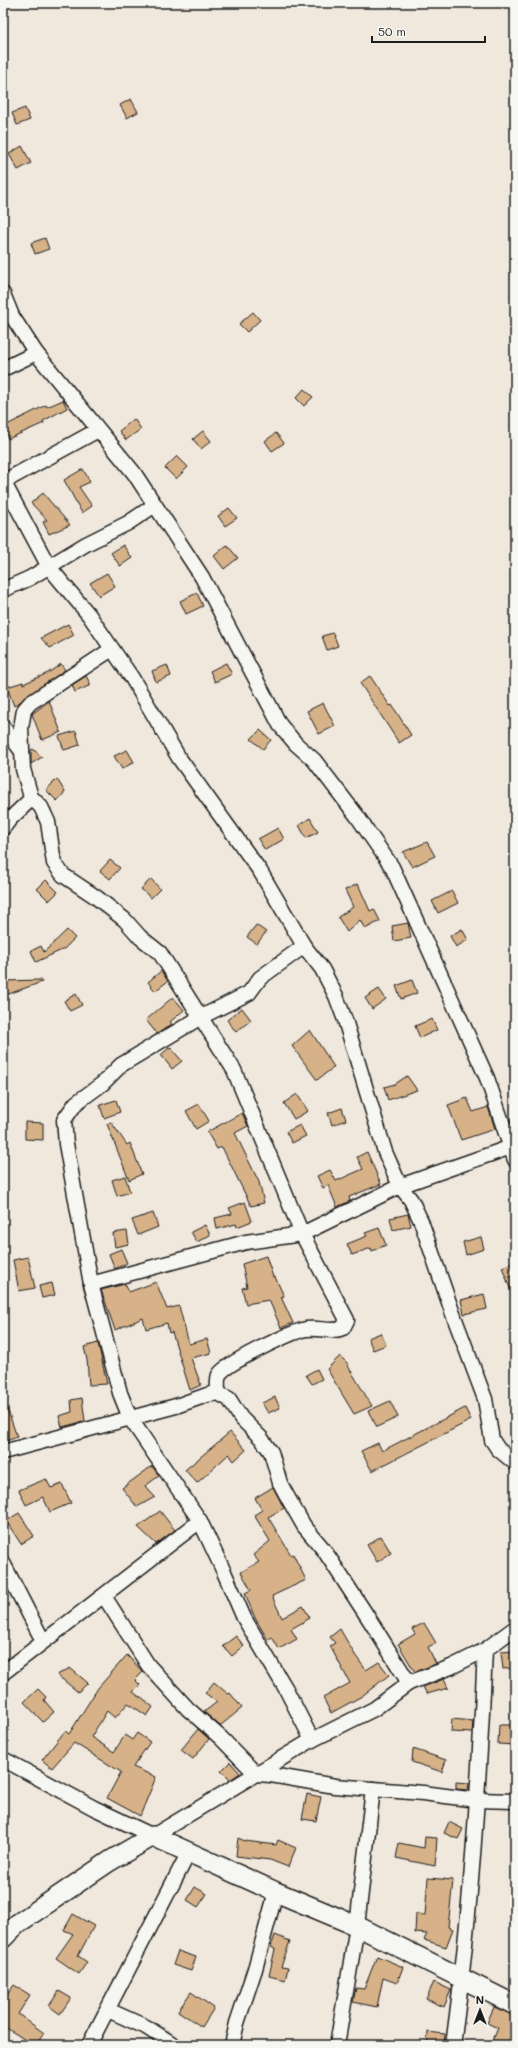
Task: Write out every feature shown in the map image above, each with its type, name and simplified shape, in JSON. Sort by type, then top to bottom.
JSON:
[{"type":"street","points":[[3,294],[12,316],[36,353],[98,430],[112,443],[130,467],[202,577],[280,725],[296,744],[314,760],[357,816],[392,867],[487,1078],[513,1154],[400,1186],[302,1234],[246,1242],[91,1284]]},
{"type":"street","points":[[3,369],[36,353]]},
{"type":"street","points":[[98,430],[3,482],[49,567],[89,615],[132,678],[180,758],[260,871],[304,946],[322,968],[336,996],[360,1064],[385,1152],[400,1186],[411,1200],[421,1221],[458,1328],[485,1399],[492,1440],[498,1449],[515,1463]]},
{"type":"street","points":[[3,590],[49,567],[86,544],[128,523],[155,505]]},
{"type":"street","points":[[112,649],[30,703],[24,710],[21,728],[21,750],[24,780],[31,797],[41,807],[48,822],[54,863],[63,875],[96,897],[125,920],[140,937],[160,953],[234,1070],[302,1234],[347,1320],[346,1324],[338,1330],[307,1329],[294,1333],[236,1361],[224,1368],[218,1376],[218,1393]]},
{"type":"street","points":[[3,727],[21,750]]},
{"type":"street","points":[[3,828],[31,797]]},
{"type":"street","points":[[304,946],[264,975],[249,993],[201,1018],[121,1065],[102,1084],[76,1103],[64,1120],[66,1144],[91,1284],[120,1393],[130,1418],[200,1521],[247,1624],[286,1689],[312,1740]]},
{"type":"street","points":[[3,1452],[176,1406],[207,1395],[218,1393],[228,1399],[241,1418],[261,1438],[271,1452],[280,1483],[298,1515],[324,1550],[409,1683]]},
{"type":"street","points":[[3,1673],[200,1521]]},
{"type":"street","points":[[3,1563],[43,1641]]},
{"type":"street","points":[[104,1596],[148,1665],[188,1709],[221,1738],[256,1774],[284,1777],[317,1784],[423,1793],[476,1800],[515,1801]]},
{"type":"street","points":[[3,1938],[17,1924],[110,1861],[312,1740],[374,1708],[409,1683],[430,1676],[485,1650],[515,1628]]},
{"type":"street","points":[[453,2045],[462,1979],[476,1800],[485,1650]]},
{"type":"street","points":[[3,1759],[94,1808],[276,1892],[357,1926],[515,2005]]},
{"type":"street","points":[[337,2045],[357,1926],[373,1789]]},
{"type":"street","points":[[89,2045],[189,1852]]},
{"type":"street","points":[[232,2045],[237,2023],[255,1970],[276,1892]]},
{"type":"street","points":[[108,2010],[146,2027],[174,2045]]},
{"type":"building","points":[[131,99],[138,112],[127,118],[120,105]]},
{"type":"building","points":[[25,108],[30,120],[17,125],[12,113]]},
{"type":"building","points":[[22,146],[31,163],[18,170],[9,154]]},
{"type":"building","points":[[45,238],[49,249],[35,254],[31,243]]},
{"type":"building","points":[[253,312],[260,320],[247,332],[239,324]]},
{"type":"building","points":[[304,389],[313,397],[304,406],[296,398]]},
{"type":"building","points":[[63,400],[67,408],[43,421],[44,423],[8,439],[3,427],[46,405],[47,407]]},
{"type":"building","points":[[134,419],[141,429],[126,440],[119,431]]},
{"type":"building","points":[[203,431],[211,441],[201,449],[193,439]]},
{"type":"building","points":[[276,433],[284,443],[272,451],[265,441]]},
{"type":"building","points":[[177,456],[188,467],[176,479],[165,468]]},
{"type":"building","points":[[83,469],[90,482],[79,487],[92,506],[82,513],[64,480]]},
{"type":"building","points":[[43,493],[70,525],[49,534],[43,522],[47,520],[31,503]]},
{"type":"building","points":[[229,508],[237,518],[225,526],[218,516]]},
{"type":"building","points":[[123,545],[132,558],[120,566],[111,553]]},
{"type":"building","points":[[227,545],[238,558],[224,569],[214,556]]},
{"type":"building","points":[[107,573],[115,586],[99,596],[90,583]]},
{"type":"building","points":[[197,593],[203,606],[186,614],[180,601]]},
{"type":"building","points":[[68,624],[74,635],[50,648],[41,638]]},
{"type":"building","points":[[333,633],[338,646],[327,650],[322,636]]},
{"type":"building","points":[[226,663],[232,674],[215,682],[210,671]]},
{"type":"building","points":[[61,664],[65,670],[14,706],[7,687],[23,682],[23,684],[48,673]]},
{"type":"building","points":[[167,665],[171,676],[156,682],[152,671]]},
{"type":"building","points":[[86,676],[91,685],[75,692],[72,685]]},
{"type":"building","points":[[370,676],[390,706],[392,705],[411,735],[399,743],[360,683]]},
{"type":"building","points":[[49,701],[61,732],[42,740],[32,714]]},
{"type":"building","points":[[323,703],[335,726],[319,734],[307,711]]},
{"type":"building","points":[[260,730],[271,740],[263,749],[251,739]]},
{"type":"building","points":[[76,731],[80,745],[64,750],[59,736]]},
{"type":"building","points":[[33,749],[42,757],[31,764],[31,750]]},
{"type":"building","points":[[127,750],[134,762],[122,769],[114,756]]},
{"type":"building","points":[[57,779],[65,792],[57,801],[46,790]]},
{"type":"building","points":[[310,818],[318,832],[306,838],[299,825]]},
{"type":"building","points":[[278,828],[284,839],[265,850],[258,839]]},
{"type":"building","points":[[427,842],[435,856],[412,867],[403,852]]},
{"type":"building","points":[[110,860],[120,868],[110,879],[100,871]]},
{"type":"building","points":[[151,879],[160,889],[151,898],[141,889]]},
{"type":"building","points":[[46,880],[58,892],[49,901],[37,889]]},
{"type":"building","points":[[358,884],[370,911],[374,909],[380,921],[365,929],[360,920],[347,932],[338,917],[353,907],[345,890]]},
{"type":"building","points":[[452,891],[458,903],[438,913],[432,901]]},
{"type":"building","points":[[408,923],[411,938],[394,941],[392,926]]},
{"type":"building","points":[[256,925],[266,932],[257,944],[247,937]]},
{"type":"building","points":[[462,929],[468,940],[456,947],[450,936]]},
{"type":"building","points":[[67,930],[75,938],[64,949],[36,962],[31,951],[41,946],[44,952]]},
{"type":"building","points":[[161,971],[168,981],[155,991],[148,982]]},
{"type":"building","points":[[41,980],[42,982],[3,996],[3,981]]},
{"type":"building","points":[[412,980],[417,993],[401,999],[396,986]]},
{"type":"building","points":[[379,989],[386,999],[372,1009],[365,998]]},
{"type":"building","points":[[76,994],[82,1005],[70,1011],[64,1001]]},
{"type":"building","points":[[173,997],[184,1010],[170,1022],[172,1024],[157,1034],[146,1020]]},
{"type":"building","points":[[242,1008],[251,1020],[236,1032],[227,1020]]},
{"type":"building","points":[[432,1019],[437,1030],[420,1038],[415,1026]]},
{"type":"building","points":[[310,1030],[334,1067],[317,1080],[292,1046]]},
{"type":"building","points":[[170,1047],[182,1061],[172,1069],[161,1055]]},
{"type":"building","points":[[407,1076],[417,1090],[388,1100],[384,1087],[395,1084]]},
{"type":"building","points":[[297,1094],[308,1111],[294,1119],[284,1103]]},
{"type":"building","points":[[467,1098],[473,1112],[488,1107],[495,1129],[461,1140],[448,1105]]},
{"type":"building","points":[[116,1100],[120,1112],[104,1118],[100,1105]]},
{"type":"building","points":[[199,1104],[209,1121],[196,1129],[186,1111]]},
{"type":"building","points":[[342,1108],[346,1120],[332,1125],[328,1113]]},
{"type":"building","points":[[242,1113],[248,1126],[235,1133],[259,1182],[264,1203],[251,1206],[222,1147],[217,1149],[207,1132]]},
{"type":"building","points":[[25,1122],[43,1123],[43,1140],[25,1139]]},
{"type":"building","points":[[111,1122],[127,1145],[130,1143],[142,1174],[129,1180],[107,1124]]},
{"type":"building","points":[[300,1125],[306,1136],[292,1143],[286,1132]]},
{"type":"building","points":[[367,1152],[381,1184],[349,1197],[350,1201],[337,1207],[328,1185],[323,1188],[317,1176],[330,1170],[336,1181],[363,1169],[357,1157]]},
{"type":"building","points":[[125,1176],[130,1192],[117,1196],[112,1180]]},
{"type":"building","points":[[245,1202],[252,1221],[237,1227],[236,1224],[217,1229],[215,1218],[232,1214],[229,1208]]},
{"type":"building","points":[[153,1213],[158,1227],[138,1235],[132,1220]]},
{"type":"building","points":[[408,1214],[411,1226],[393,1230],[390,1218]]},
{"type":"building","points":[[205,1225],[210,1235],[197,1242],[191,1232]]},
{"type":"building","points":[[379,1228],[386,1245],[372,1251],[371,1248],[352,1255],[347,1244],[367,1236],[365,1233]]},
{"type":"building","points":[[127,1231],[129,1244],[115,1247],[113,1233]]},
{"type":"building","points":[[481,1237],[484,1249],[466,1255],[463,1242]]},
{"type":"building","points":[[121,1249],[127,1263],[115,1269],[109,1254]]},
{"type":"building","points":[[266,1256],[273,1277],[275,1277],[284,1296],[281,1297],[293,1323],[281,1328],[269,1300],[246,1304],[242,1288],[247,1287],[242,1264]]},
{"type":"building","points":[[28,1257],[35,1288],[19,1291],[13,1260]]},
{"type":"building","points":[[515,1262],[515,1299],[514,1299],[502,1267]]},
{"type":"building","points":[[156,1282],[167,1309],[179,1306],[189,1344],[207,1339],[211,1353],[191,1358],[201,1385],[190,1390],[172,1332],[169,1333],[167,1323],[146,1329],[143,1318],[115,1330],[101,1290],[125,1284],[129,1292]]},
{"type":"building","points":[[52,1283],[55,1295],[42,1298],[39,1286]]},
{"type":"building","points":[[484,1294],[487,1309],[464,1314],[461,1300]]},
{"type":"building","points":[[381,1333],[386,1345],[373,1350],[368,1338]]},
{"type":"building","points":[[98,1343],[107,1384],[89,1385],[87,1360],[84,1347]]},
{"type":"building","points":[[340,1356],[349,1365],[348,1366],[372,1406],[354,1414],[327,1369]]},
{"type":"building","points":[[317,1369],[322,1379],[312,1384],[306,1375]]},
{"type":"building","points":[[275,1397],[280,1408],[268,1413],[262,1403]]},
{"type":"building","points":[[82,1398],[85,1421],[62,1427],[59,1416],[72,1412],[71,1400]]},
{"type":"building","points":[[390,1401],[398,1417],[377,1427],[368,1411]]},
{"type":"building","points":[[5,1402],[17,1437],[6,1441],[3,1433],[3,1403]]},
{"type":"building","points":[[465,1408],[471,1420],[372,1471],[361,1451],[378,1443],[382,1451]]},
{"type":"building","points":[[230,1432],[246,1450],[234,1461],[229,1454],[197,1483],[185,1470]]},
{"type":"building","points":[[152,1466],[159,1476],[145,1486],[155,1497],[137,1507],[122,1488]]},
{"type":"building","points":[[46,1479],[51,1488],[62,1484],[71,1503],[50,1512],[43,1497],[26,1505],[19,1490]]},
{"type":"building","points":[[273,1487],[284,1508],[268,1517],[291,1555],[293,1554],[306,1580],[272,1596],[282,1618],[303,1606],[310,1618],[291,1629],[297,1639],[279,1649],[272,1637],[268,1640],[255,1618],[245,1593],[251,1590],[241,1572],[259,1562],[253,1555],[270,1541],[254,1515],[262,1510],[255,1498]]},
{"type":"building","points":[[160,1511],[175,1530],[156,1544],[138,1527]]},
{"type":"building","points":[[19,1513],[34,1536],[21,1544],[6,1521]]},
{"type":"building","points":[[381,1536],[391,1553],[377,1562],[367,1545]]},
{"type":"building","points":[[424,1623],[436,1643],[428,1647],[436,1664],[415,1672],[398,1644],[415,1634],[412,1629]]},
{"type":"building","points":[[340,1629],[355,1655],[366,1670],[379,1662],[389,1675],[362,1696],[331,1713],[323,1698],[350,1683],[330,1646],[335,1643],[330,1637]]},
{"type":"building","points":[[236,1636],[244,1646],[232,1656],[223,1646]]},
{"type":"building","points":[[515,1651],[515,1668],[503,1669],[501,1652]]},
{"type":"building","points":[[127,1655],[143,1672],[135,1680],[140,1685],[133,1692],[153,1707],[147,1716],[128,1703],[115,1718],[107,1711],[91,1737],[114,1752],[125,1735],[132,1740],[137,1733],[150,1742],[133,1767],[156,1777],[140,1816],[107,1798],[121,1772],[74,1743],[52,1768],[42,1760],[65,1731],[69,1734],[98,1688]]},
{"type":"building","points":[[70,1668],[88,1683],[78,1692],[57,1675]]},
{"type":"building","points":[[444,1679],[448,1688],[427,1694],[423,1687]]},
{"type":"building","points":[[214,1682],[228,1694],[230,1693],[242,1708],[220,1726],[204,1712],[217,1702],[205,1693]]},
{"type":"building","points":[[38,1689],[46,1697],[44,1700],[54,1712],[43,1722],[24,1702]]},
{"type":"building","points":[[452,1719],[473,1721],[472,1733],[451,1732]]},
{"type":"building","points":[[499,1725],[515,1725],[515,1745],[498,1744]]},
{"type":"building","points":[[198,1729],[209,1739],[193,1759],[181,1750]]},
{"type":"building","points":[[413,1749],[446,1760],[442,1772],[412,1762]]},
{"type":"building","points":[[230,1762],[240,1773],[230,1780],[221,1771]]},
{"type":"building","points":[[456,1782],[469,1783],[468,1790],[456,1789]]},
{"type":"building","points":[[307,1794],[321,1797],[316,1821],[302,1819]]},
{"type":"building","points":[[449,1822],[463,1829],[458,1839],[444,1833]]},
{"type":"building","points":[[425,1837],[437,1838],[435,1866],[396,1858],[399,1843],[424,1848]]},
{"type":"building","points":[[238,1838],[245,1841],[276,1845],[278,1840],[296,1848],[288,1867],[270,1860],[236,1856]]},
{"type":"building","points":[[428,1878],[453,1880],[448,1927],[453,1929],[446,1947],[424,1940],[427,1934],[415,1933],[416,1914],[425,1915]]},
{"type":"building","points":[[195,1887],[207,1894],[198,1907],[187,1900]]},
{"type":"building","points":[[73,1914],[94,1926],[78,1956],[87,1962],[79,1974],[56,1958],[73,1934],[64,1930]]},
{"type":"building","points":[[275,1935],[290,1941],[281,1967],[288,1968],[285,1980],[269,1976],[275,1949],[271,1947]]},
{"type":"building","points":[[178,1951],[196,1957],[191,1971],[173,1965]]},
{"type":"building","points":[[377,1956],[403,1967],[397,1983],[383,1978],[377,2007],[353,2002],[356,1988],[364,1989]]},
{"type":"building","points":[[434,1982],[451,1990],[444,2007],[426,1999]]},
{"type":"building","points":[[14,1985],[30,1995],[18,2014],[44,2033],[36,2045],[19,2045],[24,2039],[3,2026],[3,2001]]},
{"type":"building","points":[[59,1991],[71,1998],[60,2014],[49,2006]]},
{"type":"building","points":[[191,1992],[214,2008],[202,2027],[178,2011]]},
{"type":"building","points":[[494,2007],[515,2016],[515,2035],[512,2034],[508,2045],[491,2045],[498,2028],[487,2023]]},
{"type":"building","points":[[428,2032],[445,2034],[444,2045],[427,2045]]}]
